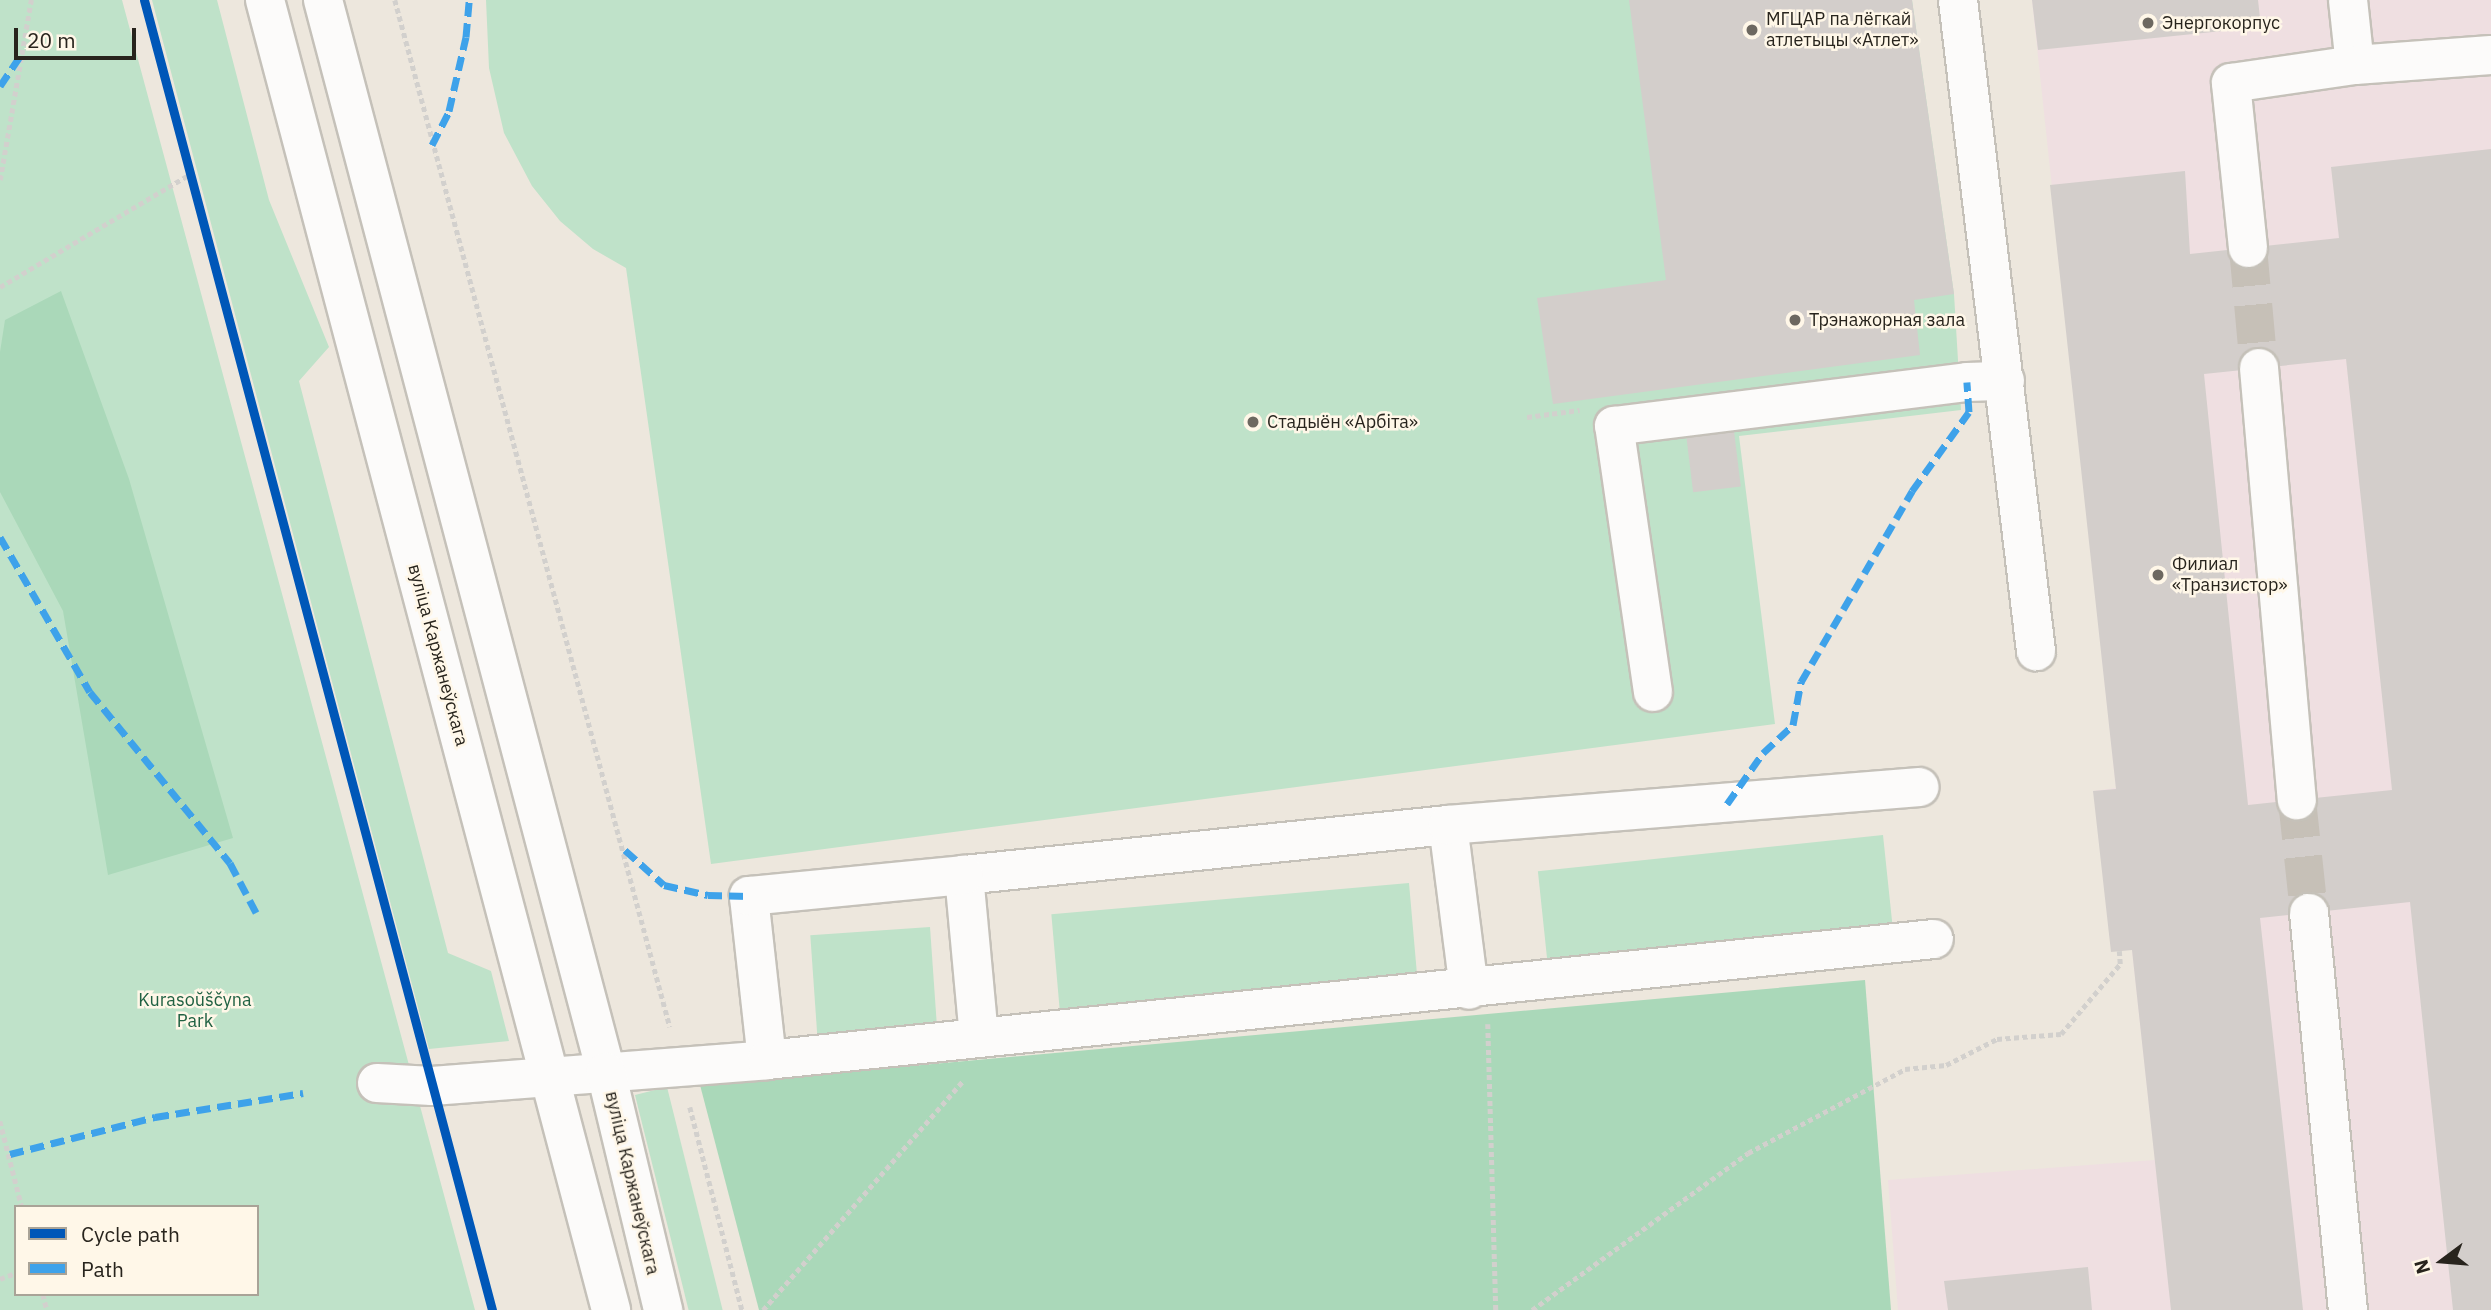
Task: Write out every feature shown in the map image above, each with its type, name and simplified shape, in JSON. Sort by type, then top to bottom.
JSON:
[{"type":"main road","name":"вуліца Каржанеўскага","points":[[265,0],[611,1310]]},
{"type":"main road","name":"вуліца Каржанеўскага","points":[[323,0],[606,1072],[663,1310]]},
{"type":"main road","points":[[1958,0],[2036,651]]},
{"type":"main road","points":[[2348,0],[2355,65]]},
{"type":"main road","points":[[2248,248],[2231,83],[2355,65],[2491,55]]},
{"type":"main road","points":[[2259,368],[2297,800]]},
{"type":"main road","points":[[1653,692],[1614,426],[1968,382],[2005,381]]},
{"type":"main road","points":[[767,1060],[749,897],[1448,825],[1919,787]]},
{"type":"main road","points":[[1448,825],[1478,989]]},
{"type":"main road","points":[[964,875],[991,1036]]},
{"type":"main road","points":[[2309,913],[2347,1310]]},
{"type":"main road","points":[[377,1083],[432,1086],[767,1060],[1478,989],[1934,939]]},
{"type":"path","points":[[0,180],[31,0]]},
{"type":"path","points":[[395,0],[742,1310]]},
{"type":"path","points":[[0,287],[189,175]]},
{"type":"path","points":[[1532,1310],[1748,1153],[1905,1069],[1946,1065],[1997,1039],[2061,1034],[2120,964],[2119,951]]},
{"type":"path","points":[[1478,989],[1496,1310]]},
{"type":"path","points":[[763,1310],[991,1036]]},
{"type":"path","points":[[0,1121],[21,1205]]},
{"type":"shaded area","points":[[2032,0],[2491,0],[2491,1310],[1898,1310],[1888,1180],[2155,1160],[2132,950],[2093,791],[2116,788]]},
{"type":"green space","name":"Kurasoŭščyna Park","points":[[0,0],[122,0],[475,1310],[0,1310]]},
{"type":"green space","points":[[152,0],[217,0],[269,200],[329,347],[299,381],[448,953],[491,971],[509,1041],[429,1049]]},
{"type":"green space","name":"Стадыён «Арбіта»","points":[[486,0],[1912,0],[1954,294],[1961,410],[1739,436],[1775,724],[711,864],[626,268],[593,249],[560,221],[532,186],[504,133],[489,68]]},
{"type":"green space","points":[[61,291],[129,479],[233,838],[108,875],[63,611],[0,492],[0,352],[5,320]]},
{"type":"green space","points":[[1883,835],[1893,931],[1548,968],[1538,871]]},
{"type":"green space","points":[[1409,883],[1418,983],[1060,1014],[1051,914]]},
{"type":"green space","points":[[930,927],[937,1026],[817,1034],[810,935]]},
{"type":"green space","points":[[1865,980],[1891,1310],[759,1310],[700,1085]]},
{"type":"green space","points":[[667,1087],[723,1310],[689,1310],[635,1095]]},
{"type":"building","points":[[1629,0],[1912,0],[1954,294],[1914,300],[1920,355],[1553,404],[1537,298],[1666,280]]},
{"type":"building","name":"Энергокорпус","points":[[2032,0],[2258,0],[2261,27],[2038,50]]},
{"type":"building","points":[[2491,149],[2491,1310],[2453,1310],[2410,902],[2260,918],[2303,1310],[2171,1310],[2132,950],[2111,952],[2093,791],[2116,789],[2050,185],[2185,171],[2190,254],[2339,238],[2331,167]],"holes":[[[2346,359],[2392,790],[2248,805],[2204,374]]]},
{"type":"building","points":[[1733,423],[1741,487],[1693,492],[1685,429]]},
{"type":"building","points":[[2088,1267],[2092,1310],[1948,1310],[1944,1281]]},
{"type":"tunnel","points":[[2248,248],[2259,368]]},
{"type":"tunnel","points":[[2297,800],[2309,913]]},
{"type":"marked path","points":[[432,145],[449,111],[466,37],[469,0]]},
{"type":"marked path","points":[[0,86],[19,58]]},
{"type":"marked path","points":[[1727,804],[1763,753],[1793,725],[1801,682],[1912,491],[1969,412],[1967,382]]},
{"type":"marked path","points":[[0,537],[90,692],[230,863],[258,916]]},
{"type":"marked path","points":[[625,850],[664,885],[708,895],[749,896]]},
{"type":"marked path","points":[[10,1154],[155,1117],[303,1093]]},
{"type":"cycle path","points":[[144,0],[492,1310]]},
{"type":"place","name":"Энергокорпус","points":[[2148,23]]},
{"type":"place","name":"МГЦАР па лёгкай атлетыцы «Атлет»","points":[[1752,30]]},
{"type":"place","name":"Трэнажорная зала","points":[[1795,320]]},
{"type":"place","name":"Стадыён «Арбіта»","points":[[1253,422]]},
{"type":"place","name":"Филиал «Транзистор»","points":[[2158,575]]}]
